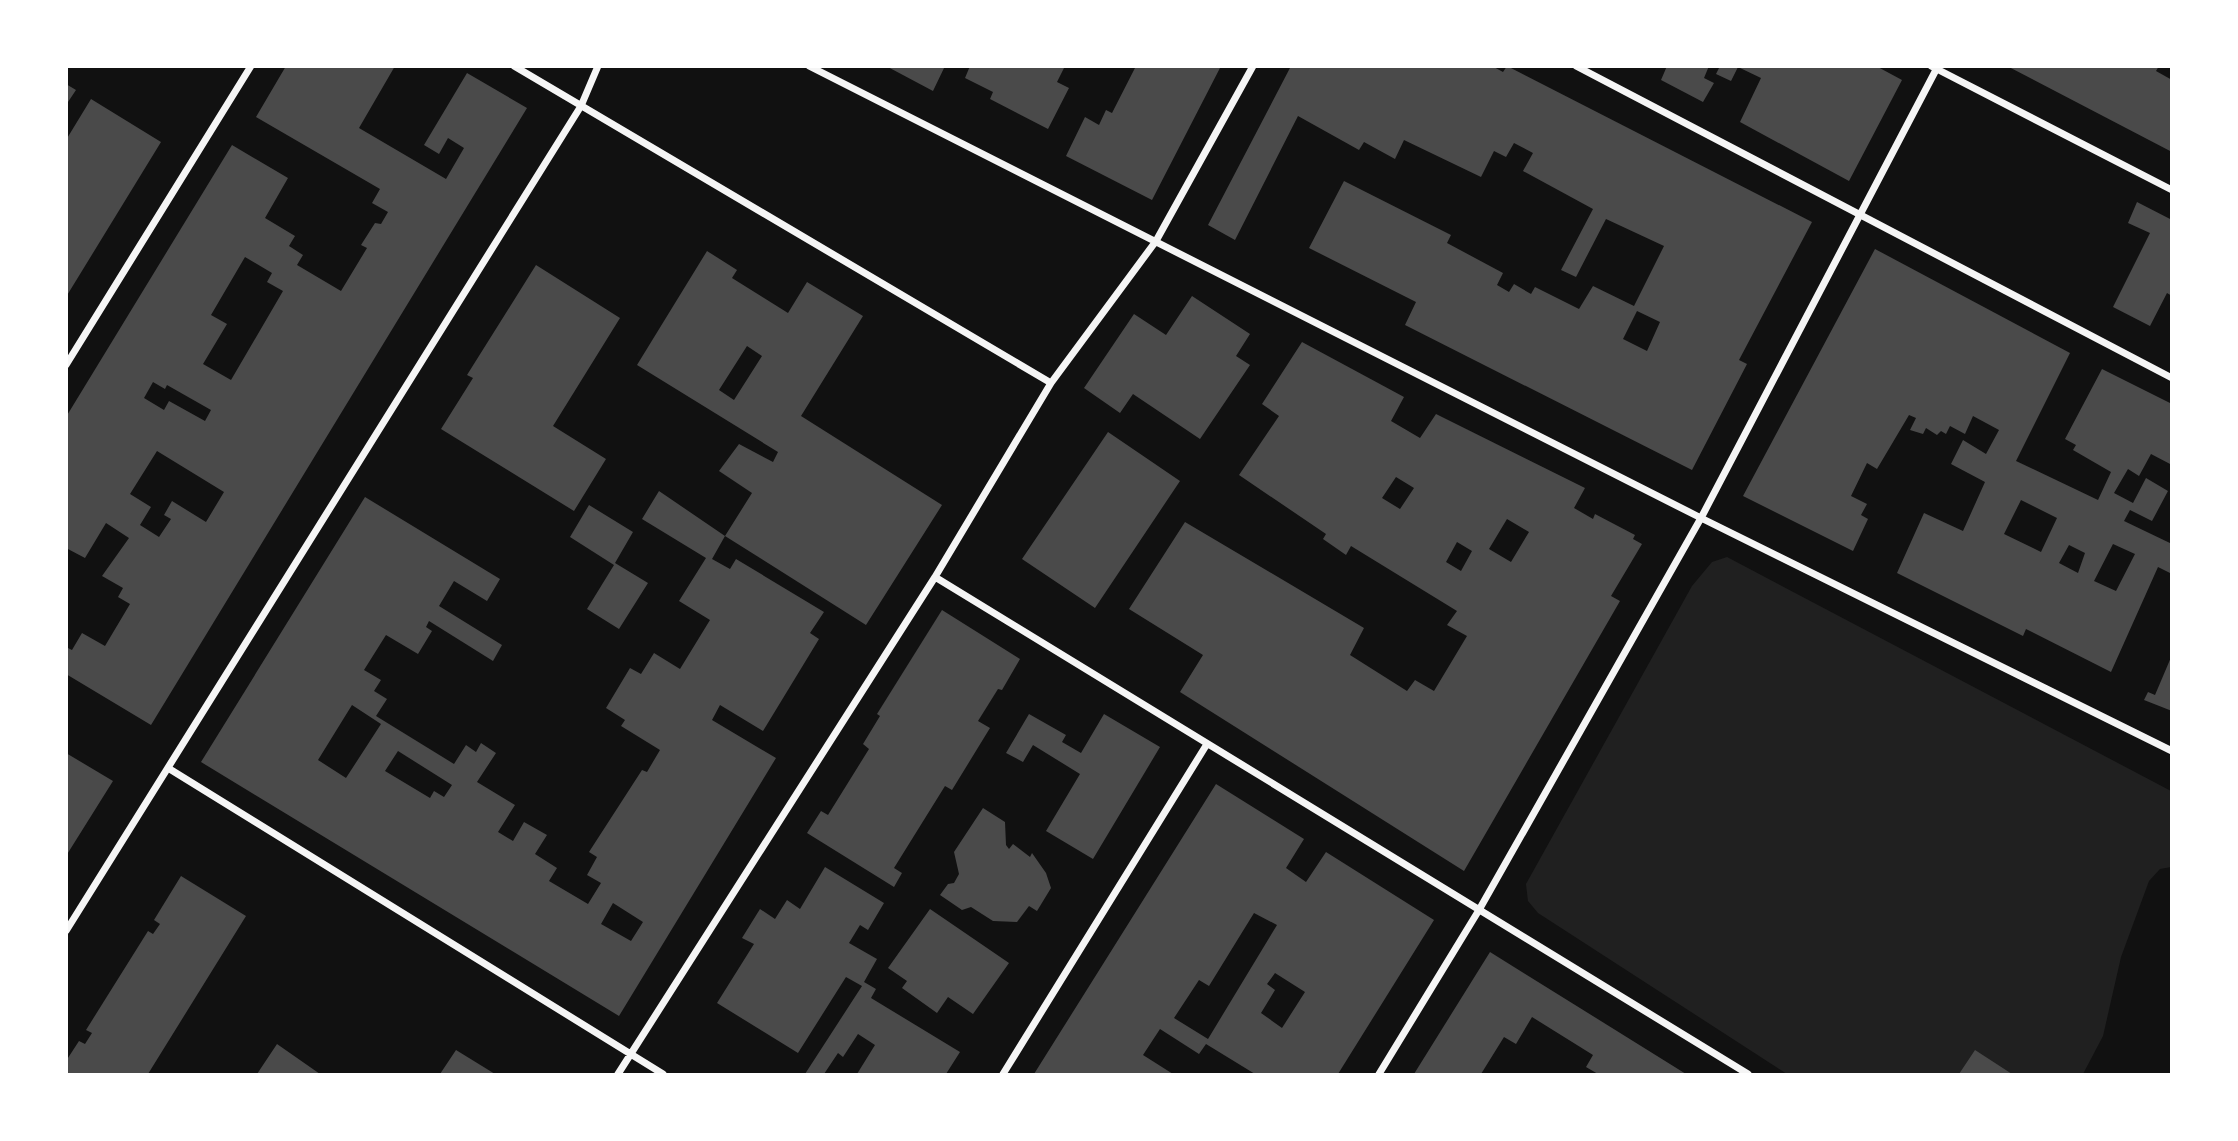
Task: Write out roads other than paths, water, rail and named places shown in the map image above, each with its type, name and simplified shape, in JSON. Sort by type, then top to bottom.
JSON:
[{"type":"street","points":[[66,365],[251,66]]},
{"type":"street","points":[[514,66],[1051,383]]},
{"type":"street","points":[[66,931],[581,106],[598,66]]},
{"type":"street","points":[[809,66],[1701,518],[2172,751]]},
{"type":"street","points":[[618,1074],[936,577],[1051,383],[1156,241],[1252,66]]},
{"type":"street","points":[[1576,66],[2172,378]]},
{"type":"street","points":[[1379,1074],[1479,910],[1701,518],[1935,67],[2172,190]]},
{"type":"street","points":[[936,577],[1748,1074]]},
{"type":"street","points":[[1003,1074],[1207,744]]},
{"type":"street","points":[[168,768],[663,1074]]}]
